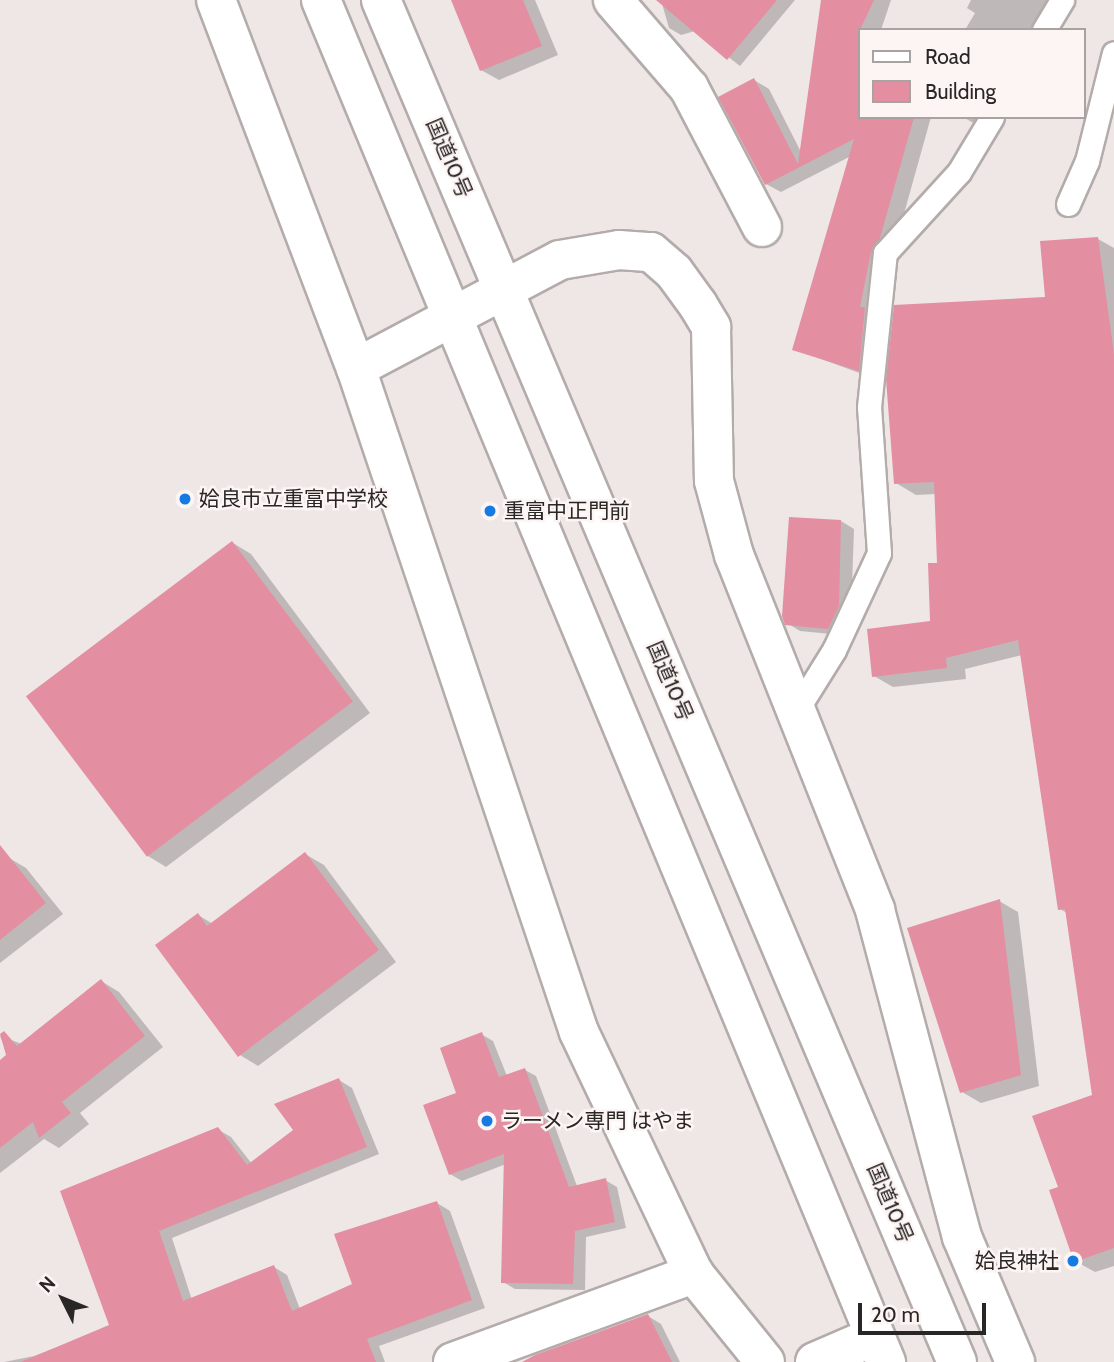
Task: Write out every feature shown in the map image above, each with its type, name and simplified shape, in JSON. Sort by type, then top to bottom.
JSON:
[{"type":"main road","points":[[216,0],[356,368],[579,1031],[694,1274],[765,1362]]},
{"type":"main road","points":[[321,0],[455,316],[880,1349],[815,1362]]},
{"type":"main road","name":"国道10号","points":[[381,0],[957,1362]]},
{"type":"main road","points":[[613,0],[689,88],[762,226]]},
{"type":"main road","points":[[356,368],[560,260],[619,250],[651,252],[674,272],[698,305],[711,327],[714,481],[734,555],[875,910],[962,1237],[1015,1362]]},
{"type":"main road","points":[[453,1362],[694,1274]]},
{"type":"lane","points":[[1045,28],[1062,0]]},
{"type":"lane","points":[[1068,204],[1087,161],[1114,53]]},
{"type":"lane","points":[[796,711],[834,650],[879,553],[869,407],[885,253],[959,172],[991,119]]},
{"type":"building","points":[[451,0],[523,0],[542,46],[480,71]]},
{"type":"building","points":[[656,0],[777,0],[727,60]]},
{"type":"building","points":[[821,0],[874,0],[861,28],[858,28],[858,119],[913,119],[880,238],[871,252],[860,307],[865,307],[859,371],[792,350],[854,139],[765,185],[718,97],[754,78],[798,164]]},
{"type":"building","points":[[1098,237],[1114,354],[1114,1248],[1074,1262],[1049,1190],[1058,1187],[1032,1116],[1092,1095],[1065,909],[1058,910],[1018,640],[946,658],[947,668],[872,677],[867,629],[930,621],[928,563],[937,563],[934,482],[894,484],[886,379],[894,305],[1045,297],[1040,241]]},
{"type":"building","points":[[789,517],[841,520],[839,606],[828,629],[785,625],[782,616]]},
{"type":"building","points":[[232,541],[353,702],[147,857],[26,696]]},
{"type":"building","points":[[0,845],[46,903],[0,940]]},
{"type":"building","points":[[305,852],[379,950],[238,1057],[155,945],[198,913],[207,926]]},
{"type":"building","points":[[1000,899],[1021,1075],[960,1093],[907,928]]},
{"type":"building","points":[[101,979],[145,1036],[62,1102],[71,1113],[39,1138],[33,1122],[0,1148],[0,1060],[6,1055],[0,1034],[4,1031],[17,1046]]},
{"type":"building","points":[[482,1032],[499,1077],[525,1068],[569,1187],[606,1178],[615,1222],[575,1231],[573,1284],[501,1283],[504,1154],[449,1175],[423,1105],[456,1093],[440,1048]]},
{"type":"building","points":[[339,1078],[367,1147],[159,1231],[183,1301],[274,1265],[292,1311],[352,1284],[334,1234],[437,1201],[472,1300],[367,1339],[376,1362],[21,1362],[109,1325],[60,1191],[218,1127],[247,1165],[293,1130],[274,1104]]},
{"type":"building","points":[[648,1314],[672,1362],[522,1362],[535,1355]]},
{"type":"place","name":"姶良市立重富中学校","points":[[185,499]]},
{"type":"place","name":"重富中正門前","points":[[490,511]]},
{"type":"place","name":"ラーメン専門 はやま","points":[[487,1121]]},
{"type":"place","name":"姶良神社","points":[[1073,1261]]}]
